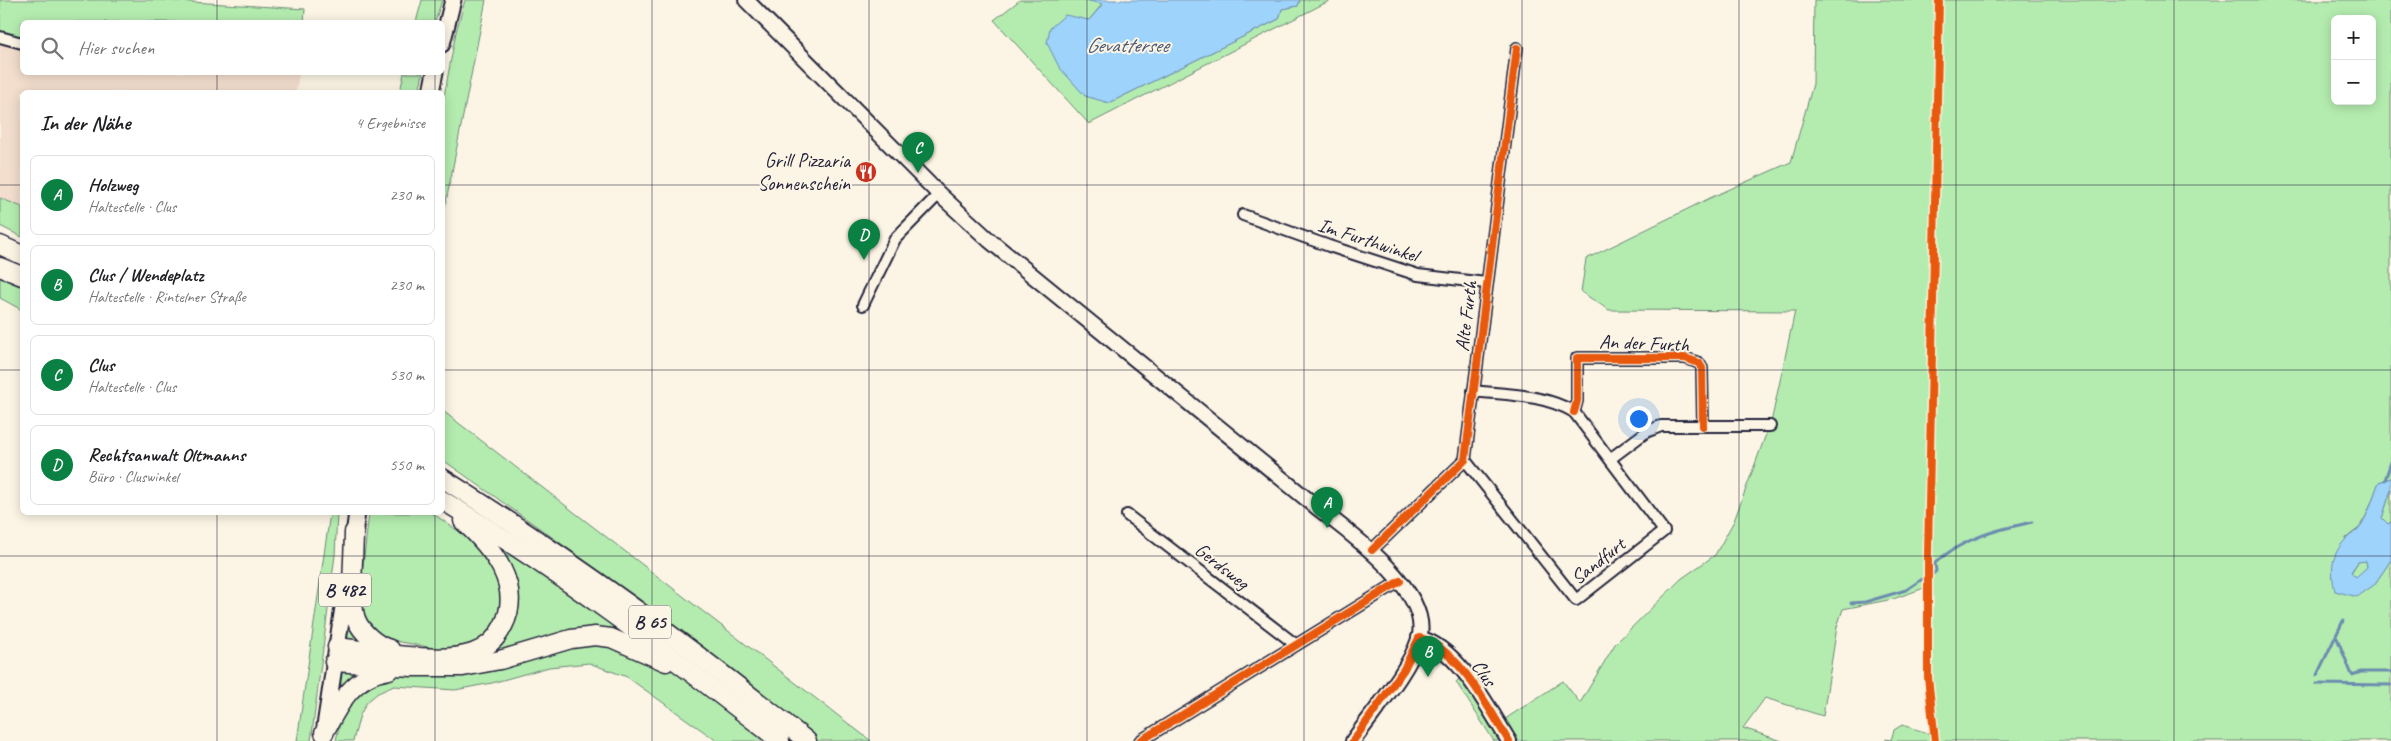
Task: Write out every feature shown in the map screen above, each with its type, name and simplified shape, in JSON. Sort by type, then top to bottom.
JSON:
[{"type":"highway","points":[[0,245],[20,253]]},
{"type":"highway","points":[[0,266],[20,275]]},
{"type":"highway","name":"B 65","points":[[445,480],[594,580],[692,652],[807,741]]},
{"type":"highway","name":"B 65","points":[[445,503],[501,536],[599,603],[696,675],[780,741]]},
{"type":"highway","points":[[324,737],[340,702],[357,684],[369,675],[412,661],[472,653],[485,647],[498,637],[508,617],[511,596],[496,556],[479,536],[445,504]]},
{"type":"highway","points":[[354,532],[354,604],[356,619],[363,630],[379,644],[412,661]]},
{"type":"highway","points":[[336,655],[473,665],[515,657],[571,639],[595,636],[611,638],[624,643],[696,675]]},
{"type":"main road","points":[[445,32],[453,0]]},
{"type":"main road","points":[[746,0],[939,194],[989,240],[1311,503],[1372,550],[1400,581],[1411,600],[1419,620],[1419,638],[1404,669],[1353,741]]},
{"type":"main road","points":[[432,90],[435,75]]},
{"type":"main road","name":"B 482","points":[[324,737],[357,515]]},
{"type":"main road","name":"Clus","points":[[1419,638],[1429,640],[1456,662],[1509,741]]},
{"type":"street","points":[[0,37],[20,42]]},
{"type":"street","name":"Alte Furth","points":[[1465,460],[1516,48]]},
{"type":"street","points":[[863,305],[895,239],[939,194]]},
{"type":"street","name":"Im Furthwinkel","points":[[1243,215],[1418,275],[1486,283]]},
{"type":"street","name":"An der Furth","points":[[1574,412],[1577,401],[1577,358],[1686,358],[1699,363],[1702,368],[1703,426]]},
{"type":"street","name":"Sandfurt","points":[[1465,460],[1576,600],[1664,531],[1574,412],[1555,402],[1542,399],[1473,392]]},
{"type":"street","points":[[1610,460],[1654,428],[1770,426]]},
{"type":"street","points":[[1372,550],[1465,460]]},
{"type":"street","name":"Gerdsweg","points":[[1127,515],[1295,644]]},
{"type":"street","points":[[1140,741],[1400,581]]},
{"type":"shaded area","points":[[0,41],[20,46],[20,75],[299,75],[296,90],[20,90],[20,206],[0,198]]},
{"type":"green space","points":[[0,0],[159,0],[305,9],[304,20],[20,20],[20,37],[0,32]]},
{"type":"green space","points":[[422,0],[442,0],[436,20],[417,20]]},
{"type":"green space","points":[[465,0],[486,0],[445,207],[445,91],[456,32]]},
{"type":"green space","points":[[1020,0],[1085,0],[1103,3],[1089,20],[1109,103],[1279,19],[1282,9],[1298,6],[1300,0],[1331,0],[1089,124],[994,20]]},
{"type":"green space","points":[[1814,0],[2391,0],[2391,478],[2379,482],[2367,514],[2359,528],[2346,538],[2331,577],[2374,585],[2391,560],[2391,741],[1936,741],[1933,734],[1929,679],[1930,588],[1927,587],[1893,599],[1843,609],[1837,627],[1823,716],[1765,698],[1743,728],[1782,741],[1494,741],[1456,682],[1465,673],[1499,723],[1563,681],[1580,703],[1615,644],[1681,579],[1715,555],[1734,521],[1772,418],[1795,311],[1609,310],[1581,292],[1586,259],[1710,198],[1791,162],[1813,84]]},
{"type":"green space","points":[[404,75],[423,75],[419,90],[400,90]]},
{"type":"green space","points":[[0,198],[20,206],[20,236],[0,226]]},
{"type":"green space","points":[[0,277],[20,286],[20,309],[0,298]]},
{"type":"green space","points":[[445,413],[871,741],[717,741],[627,677],[589,663],[549,667],[492,683],[455,690],[394,686],[378,693],[367,702],[360,715],[353,741],[336,741],[348,705],[362,687],[372,681],[397,675],[507,630],[491,540],[623,632],[645,603],[445,461]]},
{"type":"green space","points":[[2391,490],[2391,522],[2388,524],[2382,518]]},
{"type":"green space","points":[[330,515],[337,515],[335,555],[311,741],[297,741]]},
{"type":"green space","points":[[369,515],[435,515],[467,537],[493,561],[502,582],[503,607],[491,632],[467,647],[440,649],[400,642],[377,634],[365,622],[359,601]]},
{"type":"green space","points":[[2366,560],[2367,567],[2357,578],[2351,573],[2358,562]]},
{"type":"green space","points":[[349,613],[376,646],[346,642]]},
{"type":"green space","points":[[340,667],[370,669],[337,701]]},
{"type":"green space","points":[[1902,725],[1931,734],[1933,741],[1886,741],[1886,739],[1891,740],[1894,730]]},
{"type":"water","name":"Gevattersee","points":[[1085,0],[1300,0],[1298,6],[1282,9],[1279,19],[1109,103],[1085,96],[1059,67],[1047,43],[1050,28],[1065,15],[1089,20],[1103,4]]},
{"type":"water","points":[[2391,478],[2391,490],[2382,518],[2388,524],[2391,522],[2391,560],[2374,585],[2357,597],[2335,591],[2332,569],[2335,556],[2342,544],[2362,523],[2379,482]],"holes":[[[2366,561],[2367,567],[2356,577],[2351,572],[2358,562]]]},
{"type":"waterway","points":[[2385,480],[2391,462]]},
{"type":"waterway","points":[[1931,576],[1936,571],[1935,563],[1957,547],[1980,536],[2032,522]]},
{"type":"waterway","points":[[1851,603],[1865,602],[1906,590],[1924,578]]},
{"type":"waterway","points":[[2317,675],[2343,621]]},
{"type":"waterway","points":[[2337,638],[2352,675],[2361,672],[2391,672]]},
{"type":"waterway","points":[[2316,684],[2391,685]]},
{"type":"cycle path","points":[[1935,741],[1928,677],[1928,554],[1939,0]]},
{"type":"cycle path","points":[[1372,550],[1465,460],[1517,48]]},
{"type":"cycle path","points":[[1574,412],[1577,401],[1577,358],[1685,358],[1699,363],[1702,368],[1703,426]]},
{"type":"cycle path","points":[[1140,741],[1400,581]]},
{"type":"cycle path","points":[[1353,741],[1404,669],[1419,638],[1433,644],[1460,666],[1509,741]]},
{"type":"place","name":"Grill Pizzaria Sonnenschein","points":[[866,172]]},
{"type":"place","name":"Clus","points":[[918,173]]},
{"type":"place","name":"Rechtsanwalt Oltmanns","points":[[864,260]]},
{"type":"place","name":"Holzweg","points":[[1327,528]]},
{"type":"place","name":"Clus / Wendeplatz","points":[[1428,677]]}]
